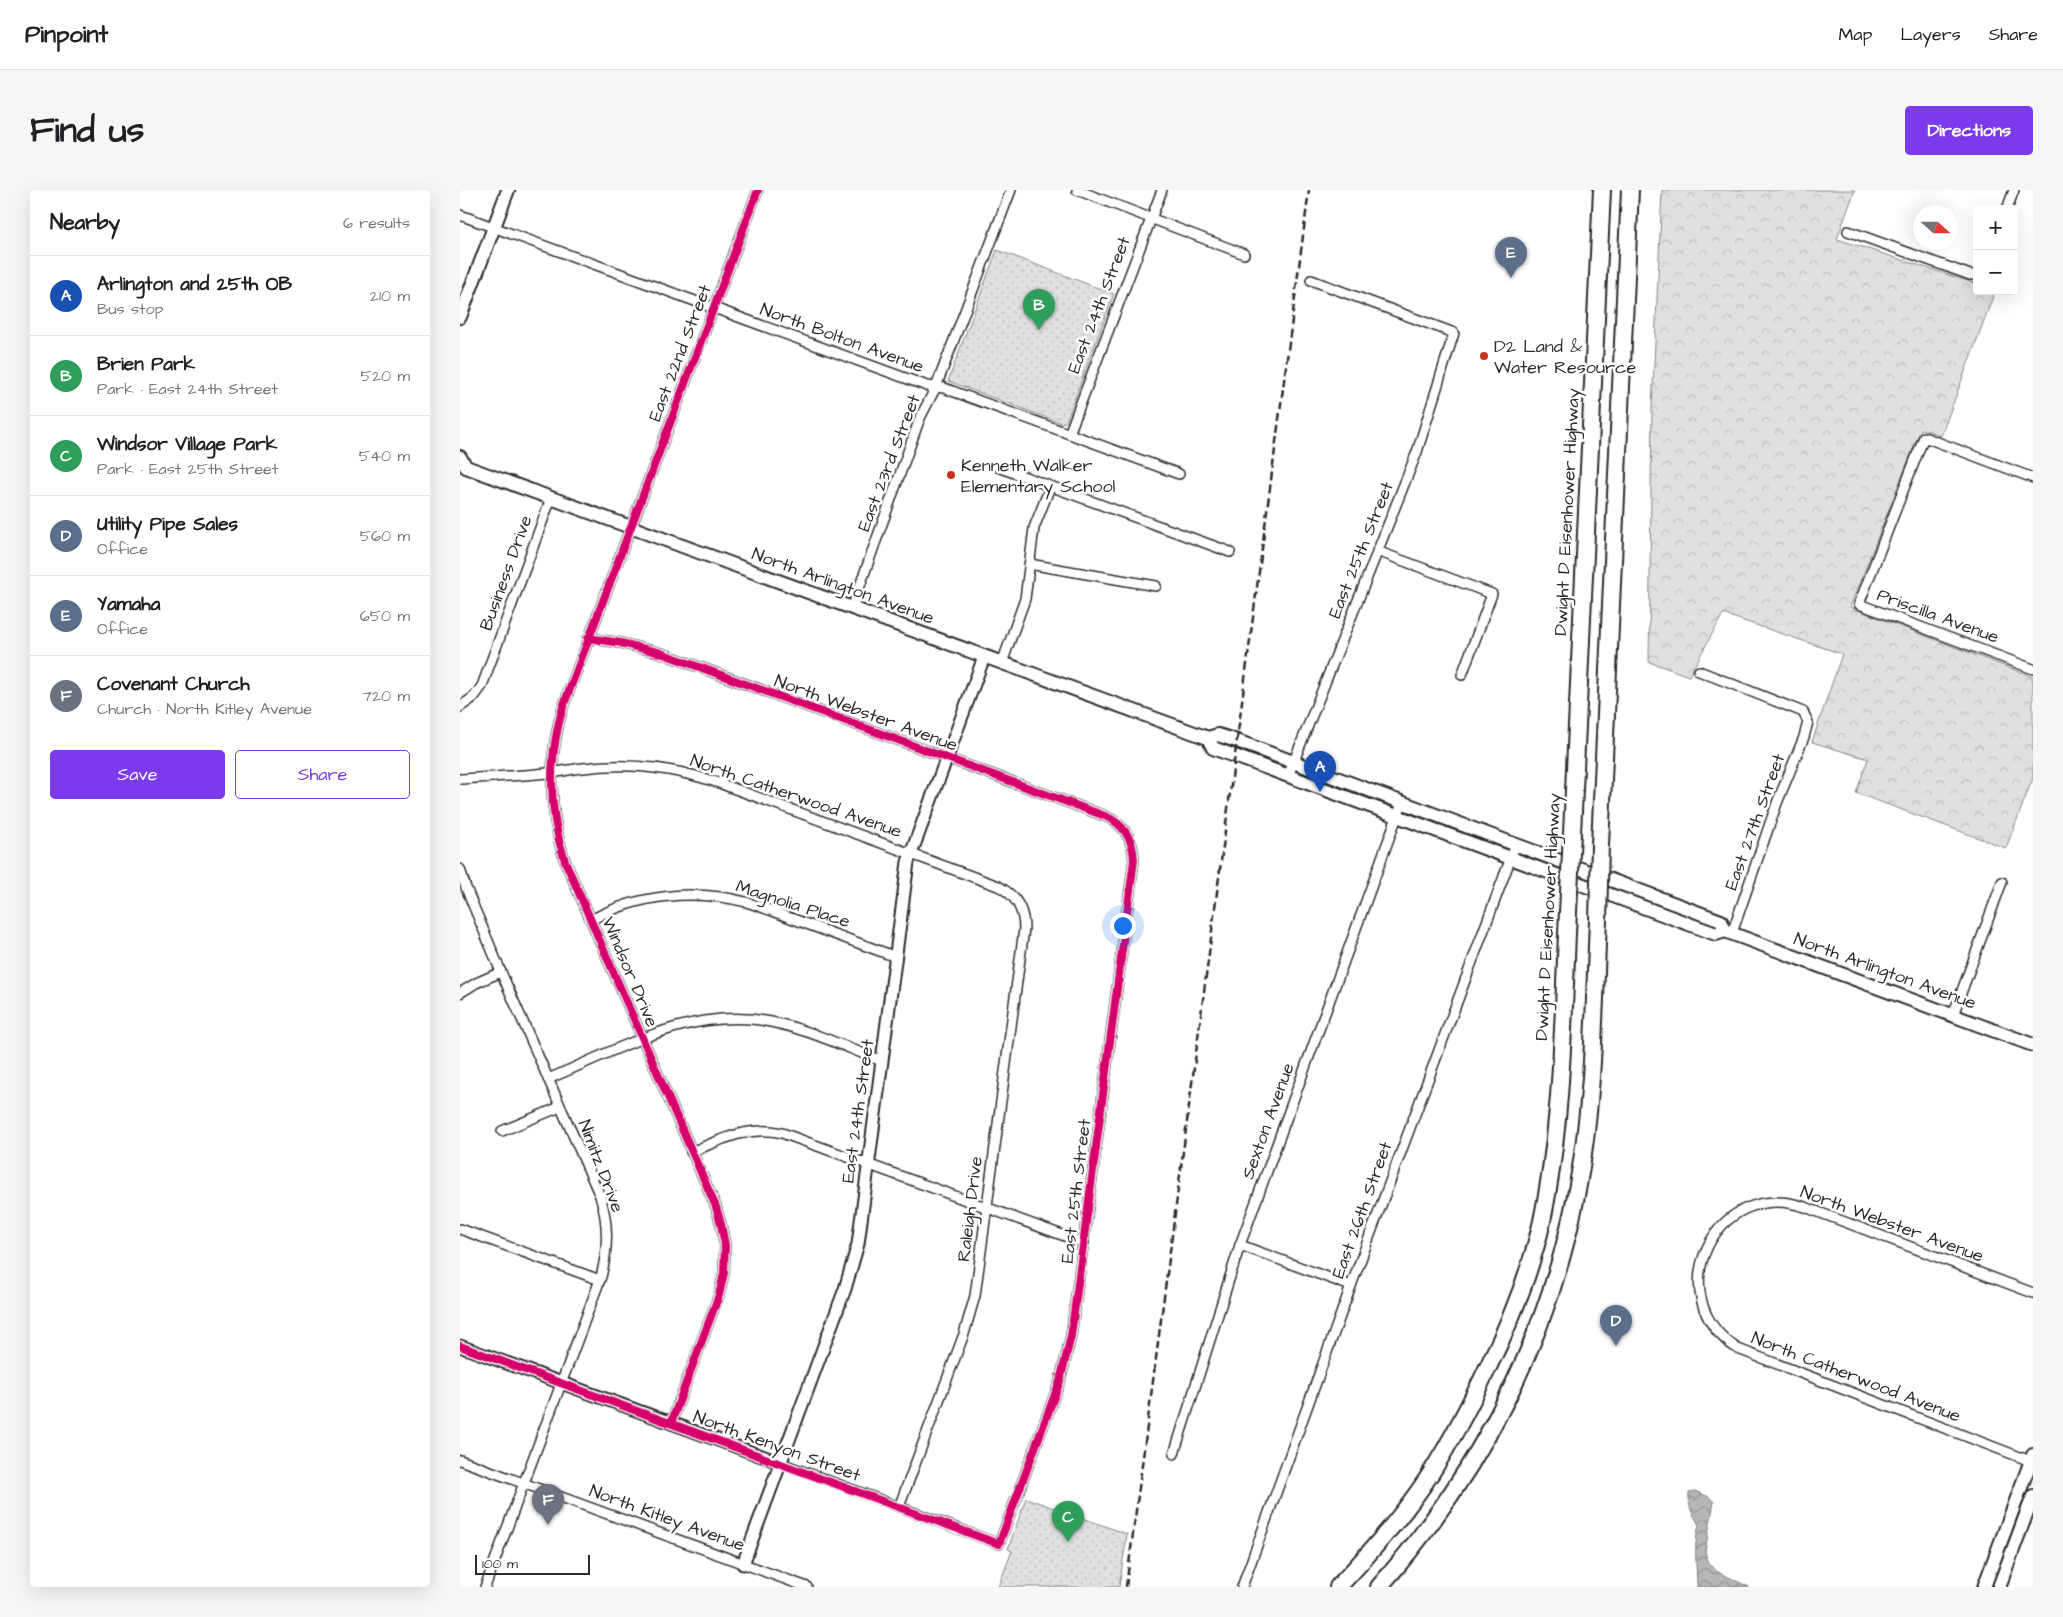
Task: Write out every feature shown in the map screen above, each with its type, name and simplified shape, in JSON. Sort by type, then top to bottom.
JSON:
[{"type":"highway","name":"Dwight D Eisenhower Highway","points":[[1338,1587],[1363,1560],[1430,1474],[1460,1423],[1483,1378],[1506,1330],[1526,1278],[1541,1222],[1552,1164],[1559,1096],[1602,190]]},
{"type":"highway","points":[[1379,1587],[1436,1516],[1480,1450],[1515,1382],[1550,1295],[1573,1212],[1586,1130],[1590,1080],[1630,190]]},
{"type":"main road","points":[[460,317],[508,190]]},
{"type":"main road","name":"North Arlington Avenue","points":[[462,464],[1208,738],[1218,735],[1293,762],[1721,921],[1729,932]]},
{"type":"main road","name":"North Arlington Avenue","points":[[1208,738],[1213,748],[1288,776],[1716,934],[1729,932],[2033,1045]]},
{"type":"main road","points":[[1984,1587],[2032,1460]]},
{"type":"main road","points":[[1999,1587],[2033,1496]]},
{"type":"street","name":"East 22nd Street","points":[[630,527],[758,190]]},
{"type":"street","name":"East 23rd Street","points":[[852,608],[920,418],[936,387],[1011,190]]},
{"type":"street","points":[[1076,190],[1244,254]]},
{"type":"street","name":"East 24th Street","points":[[1069,434],[1162,190]]},
{"type":"street","points":[[2008,205],[2014,190]]},
{"type":"street","points":[[460,214],[494,227]]},
{"type":"street","name":"North Bolton Avenue","points":[[494,227],[926,386],[944,388],[1179,474]]},
{"type":"street","points":[[1848,231],[1973,274]]},
{"type":"street","name":"East 25th Street","points":[[1288,776],[1417,452],[1454,333],[1311,280]]},
{"type":"street","name":"Priscilla Avenue","points":[[2033,478],[1924,437],[1859,604],[2033,669]]},
{"type":"street","points":[[998,468],[1230,552]]},
{"type":"street","points":[[1002,663],[1023,609],[1034,528],[1050,486]]},
{"type":"street","name":"Business Drive","points":[[460,706],[474,697],[482,686],[551,498]]},
{"type":"street","name":"Windsor Drive","points":[[630,527],[560,717],[551,773],[554,816],[561,848],[720,1221],[725,1245],[725,1262],[719,1294],[670,1423]]},
{"type":"street","points":[[1377,552],[1492,594],[1462,675]]},
{"type":"street","points":[[1029,564],[1156,586]]},
{"type":"street","name":"North Webster Avenue","points":[[588,638],[621,643],[661,653],[1105,816],[1126,832]]},
{"type":"street","name":"East 24th Street","points":[[743,1564],[851,1272],[858,1244],[908,862],[984,657]]},
{"type":"street","name":"East 27th Street","points":[[1699,671],[1803,712],[1808,722],[1804,737],[1729,932]]},
{"type":"street","name":"North Catherwood Avenue","points":[[460,779],[551,773],[618,765],[650,767],[685,773],[719,783],[998,886],[1008,892],[1018,904]]},
{"type":"street","name":"Sexton Avenue","points":[[1174,1454],[1240,1245],[1402,803]]},
{"type":"street","name":"East 25th Street","points":[[1000,1544],[1062,1374],[1072,1331],[1134,860],[1133,847],[1126,832]]},
{"type":"street","name":"East 26th Street","points":[[1242,1587],[1351,1286],[1516,845]]},
{"type":"street","name":"Nimitz Drive","points":[[460,869],[466,888],[600,1196],[604,1213],[607,1246],[600,1280],[524,1482]]},
{"type":"street","points":[[1953,1015],[2002,882]]},
{"type":"street","name":"Magnolia Place","points":[[591,920],[630,904],[658,897],[690,895],[719,897],[757,906],[896,957]]},
{"type":"street","name":"Raleigh Drive","points":[[899,1507],[970,1317],[977,1282],[1024,930],[1023,916],[1018,904]]},
{"type":"street","points":[[460,993],[476,983],[502,972]]},
{"type":"street","points":[[548,1079],[672,1027],[699,1020],[720,1018],[759,1020],[788,1026],[882,1061]]},
{"type":"street","points":[[502,1131],[560,1106]]},
{"type":"street","points":[[691,1152],[739,1133],[768,1130],[790,1135],[1084,1243]]},
{"type":"street","name":"North Webster Avenue","points":[[1702,1258],[1713,1235],[1731,1217],[1754,1206],[1768,1202],[1784,1202],[1805,1207],[2033,1294]]},
{"type":"street","points":[[460,1230],[600,1280]]},
{"type":"street","points":[[1240,1245],[1351,1286]]},
{"type":"street","name":"North Catherwood Avenue","points":[[1702,1258],[1699,1286],[1701,1300],[1707,1316],[1718,1334],[1738,1349],[2032,1460]]},
{"type":"street","name":"North Kenyon Street","points":[[460,1346],[1000,1544]]},
{"type":"street","name":"North Kitley Avenue","points":[[460,1460],[807,1587]]},
{"type":"street","points":[[485,1587],[524,1482]]},
{"type":"green space","points":[[1662,190],[1855,190],[1837,239],[1973,283],[1973,295],[1994,295],[1941,436],[1921,429],[1850,607],[2033,677],[2033,778],[2006,848],[1856,793],[1868,759],[1812,742],[1842,654],[1723,614],[1689,676],[1649,662],[1652,408]]},
{"type":"green space","points":[[997,250],[1114,294],[1066,422],[1061,423],[948,381]]},
{"type":"green space","points":[[1026,1498],[1127,1534],[1119,1587],[998,1587],[1012,1551],[1008,1549]]},
{"type":"water","points":[[1695,1491],[1709,1497],[1714,1502],[1705,1551],[1708,1564],[1718,1572],[1749,1587],[1697,1587],[1696,1548],[1699,1525],[1689,1502],[1689,1492]]},
{"type":"railway","points":[[1126,1587],[1309,190]]},
{"type":"cycle path","points":[[671,1423],[719,1295],[724,1273],[725,1245],[716,1207],[565,861],[555,823],[552,784],[553,765],[558,726],[563,707],[758,190]]},
{"type":"cycle path","points":[[460,1346],[999,1544],[1060,1381],[1071,1336],[1134,860],[1132,845],[1126,833],[1117,823],[1105,816],[661,653],[621,643],[588,638]]},
{"type":"place","name":"Yamaha","points":[[1511,278]]},
{"type":"place","name":"Brien Park","points":[[1039,330]]},
{"type":"place","name":"D2 Land & Water Resource","points":[[1484,356]]},
{"type":"place","name":"Kenneth Walker Elementary School","points":[[951,475]]},
{"type":"place","name":"Arlington and 25th OB","points":[[1320,792]]},
{"type":"place","name":"Utility Pipe Sales","points":[[1616,1346]]},
{"type":"place","name":"Covenant Church","points":[[548,1525]]},
{"type":"place","name":"Windsor Village Park","points":[[1068,1542]]}]
